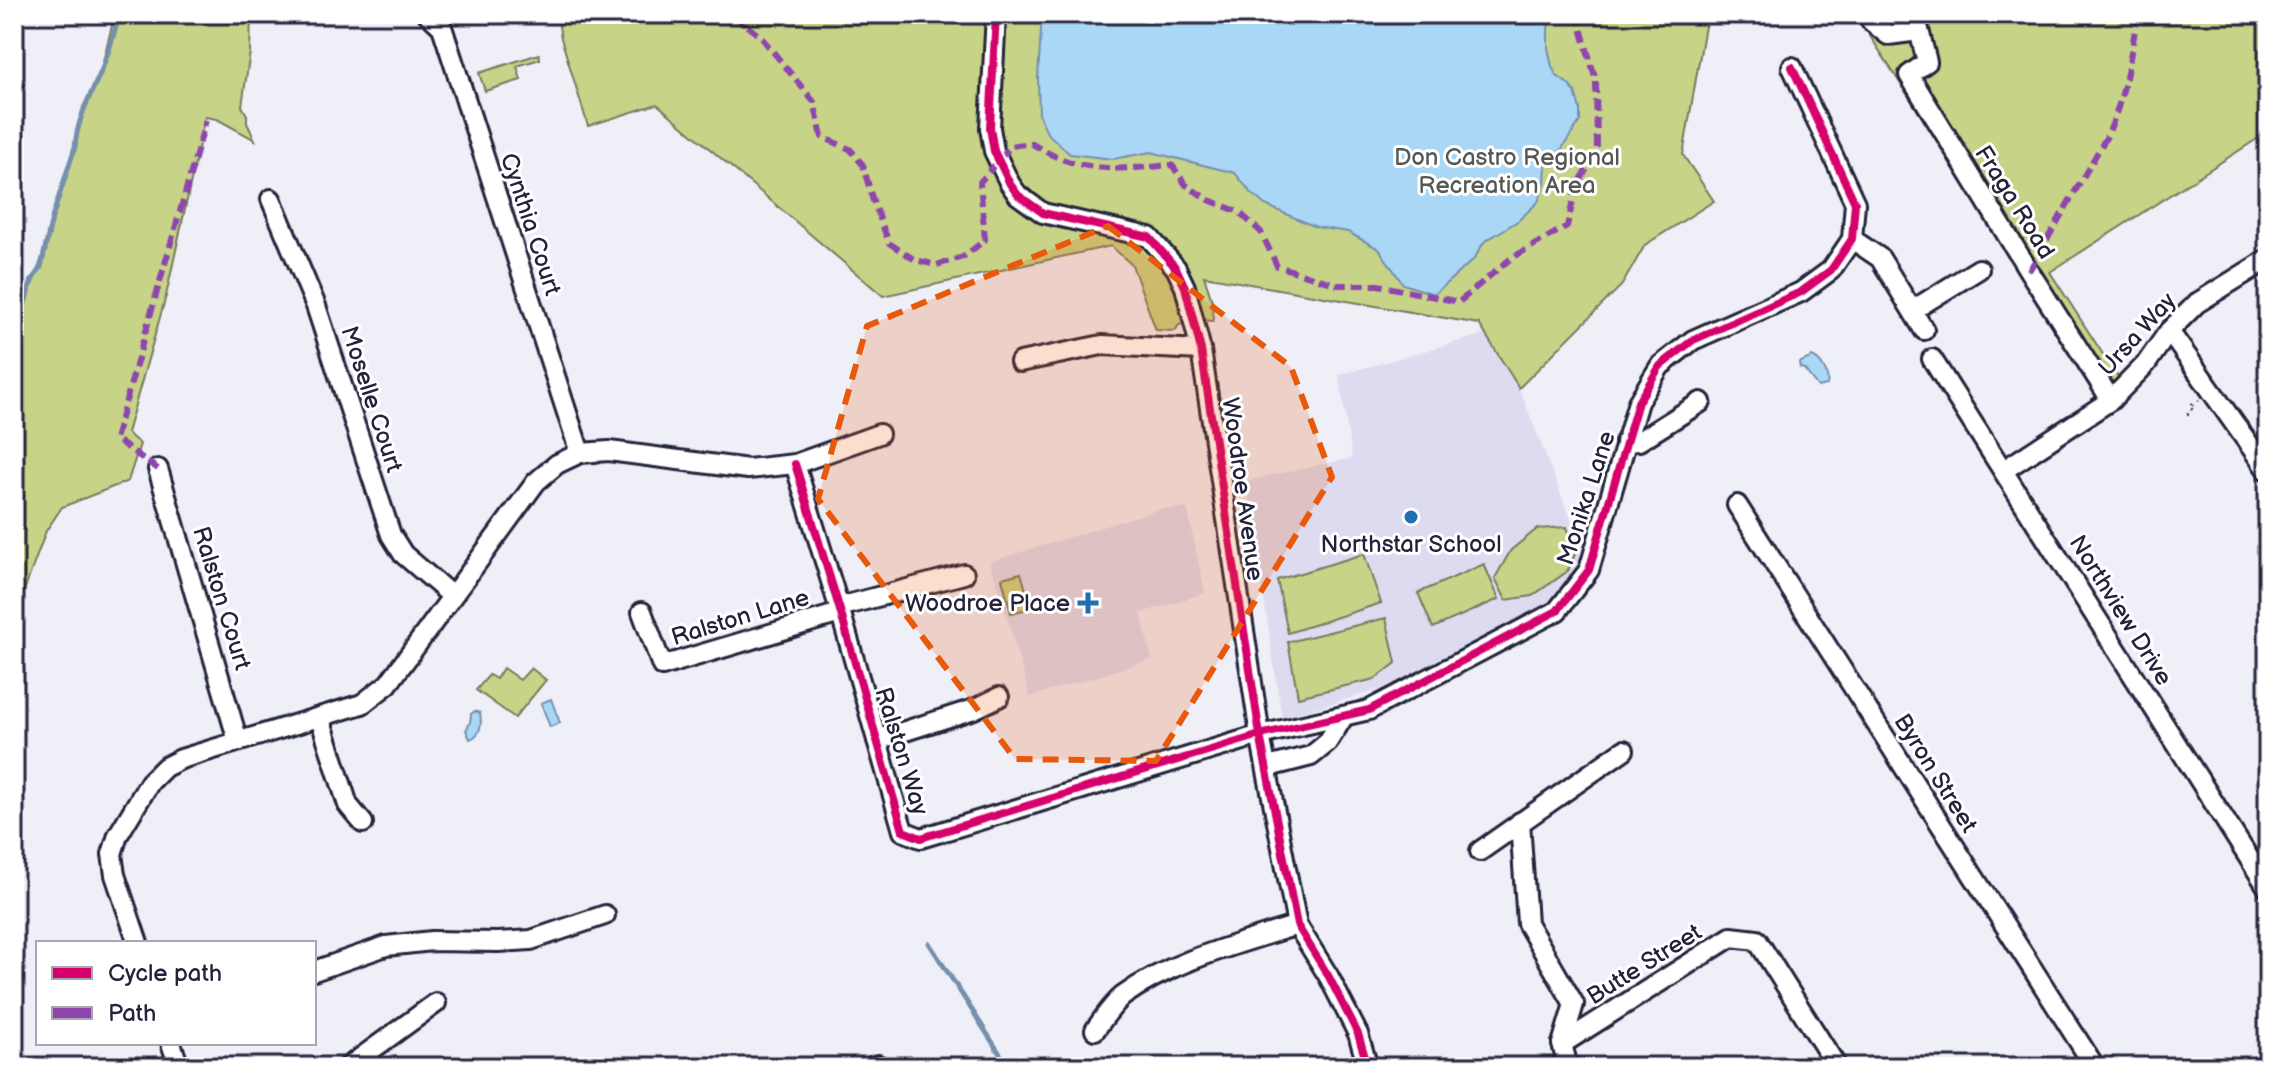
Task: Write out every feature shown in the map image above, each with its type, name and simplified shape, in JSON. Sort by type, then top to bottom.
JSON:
[{"type":"street","name":"Cynthia Court","points":[[428,14],[442,27],[580,453]]},
{"type":"street","name":"Woodroe Avenue","points":[[996,14],[990,128],[994,151],[1003,174],[1018,195],[1043,213],[1149,237],[1176,268],[1185,287],[1201,350],[1260,735],[1297,925],[1329,977],[1358,1034],[1368,1067]]},
{"type":"street","name":"Fraga Road","points":[[1868,14],[1871,21],[1888,35],[1917,23],[1927,62],[1909,75],[2111,400]]},
{"type":"street","points":[[1792,67],[1855,203],[1852,239],[1880,258],[1924,330]]},
{"type":"street","name":"Moselle Court","points":[[271,199],[316,306],[391,535],[403,554],[452,596]]},
{"type":"street","name":"Monika Lane","points":[[1260,735],[1369,710],[1557,611],[1589,570],[1638,402],[1660,366],[1693,340],[1801,292],[1831,270],[1852,239]]},
{"type":"street","name":"Ursa Way","points":[[2004,470],[2111,400],[2197,303],[2268,259]]},
{"type":"street","points":[[1913,310],[1979,269]]},
{"type":"street","points":[[2169,331],[2268,471]]},
{"type":"street","points":[[1020,362],[1102,345],[1201,350]]},
{"type":"street","name":"Northview Drive","points":[[1932,359],[2268,888]]},
{"type":"street","points":[[1625,442],[1639,441],[1701,402]]},
{"type":"street","points":[[137,941],[115,875],[112,854],[118,835],[150,782],[165,767],[198,752],[362,704],[388,684],[536,482],[557,464],[580,453],[609,451],[748,469],[795,464],[879,434]]},
{"type":"street","name":"Ralston Way","points":[[795,464],[903,831],[921,838],[1260,735]]},
{"type":"street","name":"Ralston Court","points":[[158,469],[238,741]]},
{"type":"street","name":"Byron Street","points":[[1737,505],[2095,1067]]},
{"type":"street","points":[[840,610],[964,574]]},
{"type":"street","name":"Ralston Lane","points":[[642,612],[662,666],[840,610]]},
{"type":"street","points":[[877,740],[974,709],[999,697]]},
{"type":"street","points":[[1268,767],[1311,756],[1327,743],[1344,716]]},
{"type":"street","points":[[320,718],[348,805],[363,823]]},
{"type":"street","points":[[1480,851],[1624,750]]},
{"type":"street","points":[[1520,822],[1527,923],[1574,1004],[1562,1044],[1568,1067]]},
{"type":"street","points":[[316,970],[386,946],[432,941],[531,940],[605,915]]},
{"type":"street","points":[[1095,1030],[1121,998],[1163,973],[1297,925]]},
{"type":"street","name":"Butte Street","points":[[1562,1044],[1731,937],[1757,940],[1837,1067]]},
{"type":"street","points":[[348,1067],[436,1003]]},
{"type":"street","points":[[172,1045],[179,1067]]},
{"type":"path","points":[[2187,414],[2193,411],[2189,406],[2200,399]]},
{"type":"highlighted area","points":[[1108,226],[1291,367],[1332,477],[1156,761],[1015,759],[818,499],[867,326]]},
{"type":"shaded area","name":"Northstar School","points":[[1485,334],[1519,388],[1584,553],[1555,604],[1378,690],[1282,718],[1246,481],[1352,458],[1339,375]]},
{"type":"shaded area","name":"Woodroe Place","points":[[1187,508],[1205,593],[1141,613],[1152,659],[1030,697],[989,562],[1160,509]]},
{"type":"green space","points":[[115,14],[251,14],[250,52],[242,106],[255,140],[217,119],[205,117],[166,296],[127,433],[140,444],[128,481],[62,507],[46,531],[14,618],[14,335],[47,244],[57,200],[75,147],[83,107],[100,73]]},
{"type":"green space","name":"Don Castro Regional Recreation Area","points":[[557,14],[1707,14],[1683,155],[1714,201],[1645,245],[1622,285],[1519,388],[1479,324],[1204,276],[1212,301],[1213,321],[1199,320],[1179,325],[1175,331],[1156,330],[1132,265],[1111,246],[883,296],[657,104],[588,126],[561,38]]},
{"type":"green space","points":[[1856,14],[2268,14],[2268,132],[2050,272],[2119,379],[2110,388],[2097,392]]},
{"type":"green space","points":[[539,54],[540,59],[517,66],[521,80],[485,91],[479,73]]},
{"type":"green space","points":[[1567,527],[1575,554],[1568,571],[1532,596],[1506,600],[1495,578],[1511,550],[1537,529]]},
{"type":"green space","points":[[1364,554],[1381,603],[1288,633],[1277,580]]},
{"type":"green space","points":[[1484,564],[1499,599],[1433,628],[1418,593]]},
{"type":"green space","points":[[1021,573],[1031,608],[1011,613],[1002,578]]},
{"type":"green space","points":[[1386,618],[1396,663],[1375,679],[1298,697],[1288,642]]},
{"type":"green space","points":[[503,668],[520,680],[531,668],[546,680],[515,718],[476,690],[489,675],[496,679]]},
{"type":"water","points":[[1042,14],[1553,14],[1548,28],[1552,67],[1557,76],[1575,92],[1580,121],[1546,166],[1545,183],[1538,202],[1519,220],[1484,242],[1474,259],[1434,294],[1403,284],[1379,249],[1348,232],[1316,227],[1265,205],[1235,173],[1151,152],[1113,159],[1070,154],[1047,133],[1039,114]]},
{"type":"water","points":[[1812,357],[1824,368],[1827,385],[1818,387],[1800,368],[1799,363]]},
{"type":"water","points":[[551,699],[560,723],[550,727],[541,703]]},
{"type":"water","points":[[475,711],[480,713],[481,725],[479,732],[470,739],[466,730]]},
{"type":"waterway","points":[[14,338],[22,321],[32,280],[41,267],[82,116],[105,62],[119,14]]},
{"type":"waterway","points":[[929,943],[1002,1057],[1001,1067]]},
{"type":"marked path","points":[[735,14],[761,37],[814,102],[822,137],[850,149],[863,165],[889,243],[915,260],[937,265],[963,257],[985,240],[980,182],[1011,146],[1031,143],[1065,160],[1099,168],[1172,165],[1186,185],[1209,200],[1239,212],[1261,232],[1277,266],[1339,285],[1378,285],[1459,302],[1510,259],[1567,226],[1576,189],[1597,150],[1596,81],[1577,14]]},
{"type":"marked path","points":[[2029,271],[2107,136],[2123,91],[2138,14]]},
{"type":"marked path","points":[[158,469],[115,439],[206,120]]},
{"type":"cycle path","points":[[996,14],[990,128],[994,151],[1010,184],[1018,195],[1043,213],[1149,237],[1176,268],[1185,287],[1201,350],[1260,735],[1297,925],[1329,977],[1358,1034],[1368,1067]]},
{"type":"cycle path","points":[[795,464],[903,831],[921,838],[1260,735],[1369,710],[1557,611],[1589,570],[1638,402],[1660,366],[1693,340],[1801,292],[1831,270],[1852,239],[1855,203],[1792,67]]},
{"type":"place","name":"Northstar School","points":[[1411,517]]},
{"type":"place","name":"Woodroe Place","points":[[1088,603]]}]
